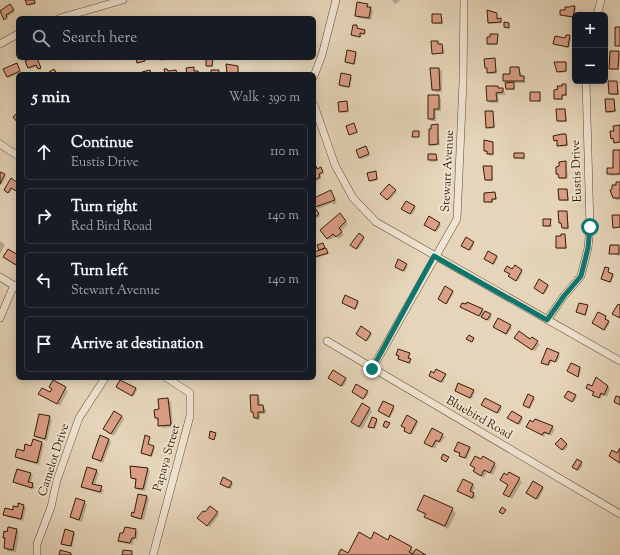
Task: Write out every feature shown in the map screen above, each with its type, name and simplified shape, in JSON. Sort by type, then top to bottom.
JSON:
[{"type":"street","points":[[67,16],[123,0]]},
{"type":"street","points":[[316,72],[322,55],[336,0]]},
{"type":"street","name":"Stewart Avenue","points":[[372,369],[434,256],[457,219],[463,82],[464,0]]},
{"type":"street","points":[[599,12],[601,0]]},
{"type":"street","points":[[0,44],[16,35]]},
{"type":"street","name":"Eustis Drive","points":[[547,320],[564,296],[581,276],[588,248],[590,227],[586,84]]},
{"type":"street","points":[[316,111],[335,165],[353,198],[376,222],[620,361]]},
{"type":"street","points":[[0,144],[16,155]]},
{"type":"street","points":[[0,277],[16,287],[0,318]]},
{"type":"street","name":"Bluebird Road","points":[[328,341],[372,369],[620,514]]},
{"type":"street","name":"Camelot Drive","points":[[37,555],[38,544],[51,506],[57,480],[79,418],[104,380]]},
{"type":"street","name":"Papaya Street","points":[[153,555],[190,416],[190,393],[170,380]]},
{"type":"building","points":[[25,0],[34,0],[35,3],[27,5]]},
{"type":"building","points":[[357,2],[368,4],[367,7],[371,7],[369,18],[355,16]]},
{"type":"building","points":[[10,4],[14,10],[6,15],[7,17],[4,20],[0,11]]},
{"type":"building","points":[[575,6],[574,12],[572,12],[572,17],[560,15],[560,10],[565,10],[565,7]]},
{"type":"building","points":[[487,10],[497,13],[497,19],[501,18],[501,22],[488,23]]},
{"type":"building","points":[[432,14],[441,14],[442,23],[432,23]]},
{"type":"building","points":[[504,22],[509,23],[509,28],[504,27]]},
{"type":"building","points":[[353,25],[357,25],[357,28],[365,30],[364,34],[360,33],[360,37],[351,35]]},
{"type":"building","points":[[615,27],[620,27],[620,46],[615,46]]},
{"type":"building","points":[[490,34],[498,34],[497,44],[487,44],[487,37],[490,37]]},
{"type":"building","points":[[566,35],[570,35],[568,47],[553,44],[555,36],[565,38]]},
{"type":"building","points":[[431,41],[438,41],[438,44],[442,44],[443,53],[432,54]]},
{"type":"building","points":[[347,50],[356,52],[354,64],[345,62]]},
{"type":"building","points":[[610,51],[619,51],[618,69],[609,69]]},
{"type":"building","points":[[495,58],[496,72],[487,73],[484,59]]},
{"type":"building","points":[[38,60],[41,68],[38,69],[36,65],[28,68],[25,61]]},
{"type":"building","points":[[136,60],[145,60],[145,61],[137,63]]},
{"type":"building","points":[[206,60],[213,60],[212,66],[206,66]]},
{"type":"building","points":[[554,62],[566,62],[566,71],[557,72]]},
{"type":"building","points":[[17,63],[20,71],[7,77],[3,69]]},
{"type":"building","points":[[226,64],[238,66],[238,72],[227,72]]},
{"type":"building","points":[[194,67],[194,71],[198,72],[187,72],[186,68]]},
{"type":"building","points":[[510,67],[519,67],[520,76],[524,76],[524,81],[503,81],[503,74],[510,74]]},
{"type":"building","points":[[430,68],[439,68],[440,90],[432,90]]},
{"type":"building","points":[[54,69],[56,72],[49,72]]},
{"type":"building","points":[[164,69],[167,69],[168,71],[176,70],[176,72],[165,72]]},
{"type":"building","points":[[211,70],[219,70],[219,72],[211,72]]},
{"type":"building","points":[[341,73],[351,75],[349,87],[339,85]]},
{"type":"building","points":[[608,81],[617,81],[618,94],[609,94]]},
{"type":"building","points":[[514,82],[514,89],[506,89],[505,83]]},
{"type":"building","points":[[562,84],[566,84],[566,95],[562,95],[562,99],[554,99],[554,90],[558,89],[557,86],[562,86]]},
{"type":"building","points":[[486,86],[498,86],[498,88],[503,88],[503,92],[496,93],[497,101],[487,101]]},
{"type":"building","points":[[530,92],[540,92],[540,101],[530,101]]},
{"type":"building","points":[[428,95],[439,95],[439,109],[434,109],[434,119],[428,119]]},
{"type":"building","points":[[605,99],[614,99],[615,111],[606,112]]},
{"type":"building","points":[[347,101],[348,111],[339,112],[338,102]]},
{"type":"building","points":[[556,109],[565,109],[566,121],[557,121]]},
{"type":"building","points":[[485,111],[493,111],[494,127],[486,128]]},
{"type":"building","points":[[354,123],[357,132],[349,135],[346,126]]},
{"type":"building","points":[[438,124],[438,144],[429,145],[429,129],[431,129],[431,125]]},
{"type":"building","points":[[620,125],[620,142],[614,143],[613,138],[611,139],[610,131],[614,131],[613,126]]},
{"type":"building","points":[[413,131],[419,131],[419,137],[412,137]]},
{"type":"building","points":[[566,134],[567,145],[557,146],[557,140],[554,141],[553,136]]},
{"type":"building","points":[[484,140],[493,142],[493,154],[487,154],[487,151],[484,151]]},
{"type":"building","points":[[366,146],[369,154],[359,158],[356,150]]},
{"type":"building","points":[[613,150],[620,150],[620,174],[607,174],[607,168],[613,168]]},
{"type":"building","points":[[514,153],[524,153],[524,158],[514,158]]},
{"type":"building","points":[[428,154],[436,154],[437,160],[428,160]]},
{"type":"building","points":[[566,161],[566,178],[559,178],[558,174],[556,174],[556,167],[559,166],[559,162]]},
{"type":"building","points":[[316,166],[317,169],[321,167],[323,172],[319,174],[320,177],[316,179]]},
{"type":"building","points":[[483,166],[492,166],[492,180],[485,180]]},
{"type":"building","points":[[376,171],[377,179],[369,181],[367,173]]},
{"type":"building","points":[[0,172],[5,174],[0,184]]},
{"type":"building","points":[[11,178],[16,182],[16,191],[11,188],[8,193],[4,190]]},
{"type":"building","points":[[616,182],[620,182],[620,198],[613,198],[610,190],[612,189],[612,185],[616,185]]},
{"type":"building","points":[[389,184],[396,190],[387,200],[380,194]]},
{"type":"building","points":[[558,189],[567,189],[568,200],[559,200]]},
{"type":"building","points":[[331,190],[335,200],[316,207],[316,197]]},
{"type":"building","points":[[495,192],[496,199],[492,199],[492,202],[484,202],[484,193]]},
{"type":"building","points":[[406,201],[415,206],[410,214],[401,209]]},
{"type":"building","points":[[316,209],[319,214],[316,216]]},
{"type":"building","points":[[558,211],[567,211],[568,228],[562,228],[561,223],[559,223]]},
{"type":"building","points":[[340,213],[346,221],[339,228],[342,232],[336,237],[333,234],[327,239],[320,230]]},
{"type":"building","points":[[612,215],[620,215],[620,227],[613,228]]},
{"type":"building","points":[[429,216],[440,223],[435,231],[424,225]]},
{"type":"building","points":[[543,219],[551,219],[550,226],[543,226]]},
{"type":"building","points":[[359,233],[364,237],[356,249],[350,245]]},
{"type":"building","points":[[561,234],[565,234],[566,248],[556,248],[556,236],[561,236]]},
{"type":"building","points":[[466,237],[474,242],[469,250],[461,246]]},
{"type":"building","points":[[323,243],[325,248],[319,250],[317,245]]},
{"type":"building","points":[[610,245],[619,245],[619,254],[609,254]]},
{"type":"building","points":[[326,248],[328,253],[316,257],[316,251]]},
{"type":"building","points":[[8,249],[16,254],[16,265],[3,257]]},
{"type":"building","points":[[488,251],[497,256],[493,264],[484,259]]},
{"type":"building","points":[[398,259],[407,264],[403,271],[395,267]]},
{"type":"building","points":[[515,265],[522,270],[516,281],[508,276],[510,274],[504,271],[507,266],[512,269]]},
{"type":"building","points":[[605,267],[609,268],[608,272],[613,274],[610,282],[601,279]]},
{"type":"building","points":[[539,279],[548,285],[543,294],[534,288]]},
{"type":"building","points":[[445,286],[453,291],[446,304],[438,299]]},
{"type":"building","points":[[345,295],[358,301],[355,309],[342,303]]},
{"type":"building","points":[[467,302],[483,309],[479,316],[460,307],[462,303],[466,304]]},
{"type":"building","points":[[579,303],[588,305],[585,315],[576,312]]},
{"type":"building","points":[[618,304],[620,305],[620,318],[612,314]]},
{"type":"building","points":[[485,311],[491,314],[487,320],[481,317]]},
{"type":"building","points":[[598,312],[606,316],[605,319],[609,321],[604,330],[592,323]]},
{"type":"building","points":[[498,318],[511,325],[506,334],[493,327]]},
{"type":"building","points":[[361,326],[371,333],[366,341],[356,334]]},
{"type":"building","points":[[519,331],[530,339],[532,337],[538,341],[532,350],[514,338]]},
{"type":"building","points":[[469,335],[474,338],[472,342],[466,339]]},
{"type":"building","points":[[547,348],[559,353],[555,362],[550,360],[548,365],[541,363]]},
{"type":"building","points":[[398,349],[410,353],[408,358],[411,359],[409,363],[398,359],[399,356],[396,355]]},
{"type":"building","points":[[571,363],[580,367],[578,377],[567,371]]},
{"type":"building","points":[[436,369],[446,374],[441,382],[429,376],[431,371],[434,373]]},
{"type":"building","points":[[333,370],[346,378],[341,386],[328,378]]},
{"type":"building","points":[[596,377],[608,386],[604,395],[601,393],[599,398],[592,395],[594,392],[586,388],[588,384],[592,386]]},
{"type":"building","points":[[53,380],[66,387],[57,404],[38,394],[42,388],[50,392],[52,389],[49,387]]},
{"type":"building","points":[[120,380],[136,388],[132,396],[116,387]]},
{"type":"building","points":[[458,383],[474,390],[470,398],[455,391]]},
{"type":"building","points":[[356,384],[368,391],[363,399],[352,392]]},
{"type":"building","points":[[568,391],[576,395],[572,402],[564,397]]},
{"type":"building","points":[[528,394],[534,397],[529,408],[523,405]]},
{"type":"building","points":[[250,395],[258,395],[258,405],[263,405],[264,412],[258,412],[258,418],[254,418],[253,412],[251,412]]},
{"type":"building","points":[[616,396],[620,397],[620,405],[614,402]]},
{"type":"building","points":[[168,398],[171,425],[158,426],[158,418],[155,418],[154,410],[159,409],[158,399]]},
{"type":"building","points":[[485,398],[501,406],[497,413],[481,405]]},
{"type":"building","points":[[383,401],[394,406],[389,417],[378,411]]},
{"type":"building","points":[[362,403],[370,408],[359,427],[351,422]]},
{"type":"building","points":[[114,411],[122,416],[111,434],[103,429]]},
{"type":"building","points":[[512,411],[522,417],[518,424],[507,418]]},
{"type":"building","points":[[39,414],[50,416],[45,439],[34,436]]},
{"type":"building","points":[[407,415],[417,421],[410,434],[404,431],[405,428],[401,426]]},
{"type":"building","points":[[372,417],[377,419],[374,428],[368,427]]},
{"type":"building","points":[[535,419],[553,426],[549,434],[544,432],[542,435],[526,427],[530,420],[533,422]]},
{"type":"building","points":[[385,421],[390,423],[387,428],[383,426]]},
{"type":"building","points":[[432,428],[443,434],[439,442],[436,440],[432,447],[424,443]]},
{"type":"building","points":[[210,431],[216,433],[214,440],[209,438]]},
{"type":"building","points":[[100,435],[109,439],[101,461],[92,458]]},
{"type":"building","points":[[145,435],[150,437],[148,444],[154,446],[151,456],[141,453]]},
{"type":"building","points":[[561,438],[567,444],[562,450],[555,444]]},
{"type":"building","points":[[33,439],[42,442],[37,463],[15,457],[17,449],[24,451],[25,444],[31,446]]},
{"type":"building","points":[[458,442],[470,447],[465,458],[459,456],[460,453],[454,451]]},
{"type":"building","points":[[620,448],[620,463],[609,456],[612,450],[617,453]]},
{"type":"building","points":[[443,454],[449,457],[446,462],[441,459]]},
{"type":"building","points":[[475,456],[481,459],[483,456],[495,463],[490,473],[484,470],[481,476],[473,471],[475,468],[470,465]]},
{"type":"building","points":[[577,459],[582,462],[577,470],[572,467]]},
{"type":"building","points":[[130,466],[148,468],[143,489],[135,488],[136,479],[131,478]]},
{"type":"building","points":[[87,467],[97,470],[92,484],[102,486],[100,492],[81,487]]},
{"type":"building","points":[[17,469],[31,473],[28,482],[33,483],[32,488],[13,482]]},
{"type":"building","points":[[509,472],[520,478],[509,497],[503,494],[508,485],[500,480],[504,473],[507,475]]},
{"type":"building","points":[[223,477],[232,482],[229,488],[220,484]]},
{"type":"building","points":[[463,479],[473,484],[470,491],[474,493],[472,498],[457,491]]},
{"type":"building","points":[[533,481],[543,487],[536,499],[526,493]]},
{"type":"building","points":[[138,494],[147,496],[141,519],[131,516],[132,512],[134,513]]},
{"type":"building","points":[[424,495],[453,508],[445,526],[424,517],[426,514],[417,510]]},
{"type":"building","points":[[76,498],[85,501],[79,520],[70,517]]},
{"type":"building","points":[[18,503],[24,505],[21,519],[3,515],[5,508],[13,510],[13,506],[18,507]]},
{"type":"building","points":[[210,506],[218,512],[207,526],[197,518]]},
{"type":"building","points":[[502,507],[506,510],[503,514],[499,512]]},
{"type":"building","points":[[8,527],[17,529],[13,550],[4,548],[4,531],[7,532]]},
{"type":"building","points":[[125,527],[136,529],[135,538],[132,538],[130,543],[118,541],[120,533],[123,533]]},
{"type":"building","points":[[65,529],[74,532],[71,546],[61,544]]},
{"type":"building","points":[[359,532],[371,539],[374,532],[388,540],[390,535],[412,547],[409,552],[413,554],[416,549],[426,555],[338,555],[341,549],[348,553]]},
{"type":"building","points":[[60,550],[71,553],[71,555],[59,555]]},
{"type":"building","points":[[123,550],[132,551],[132,555],[122,555]]},
{"type":"route","points":[[372,369],[434,256],[547,320],[564,296],[581,276],[588,248],[590,227]]}]
